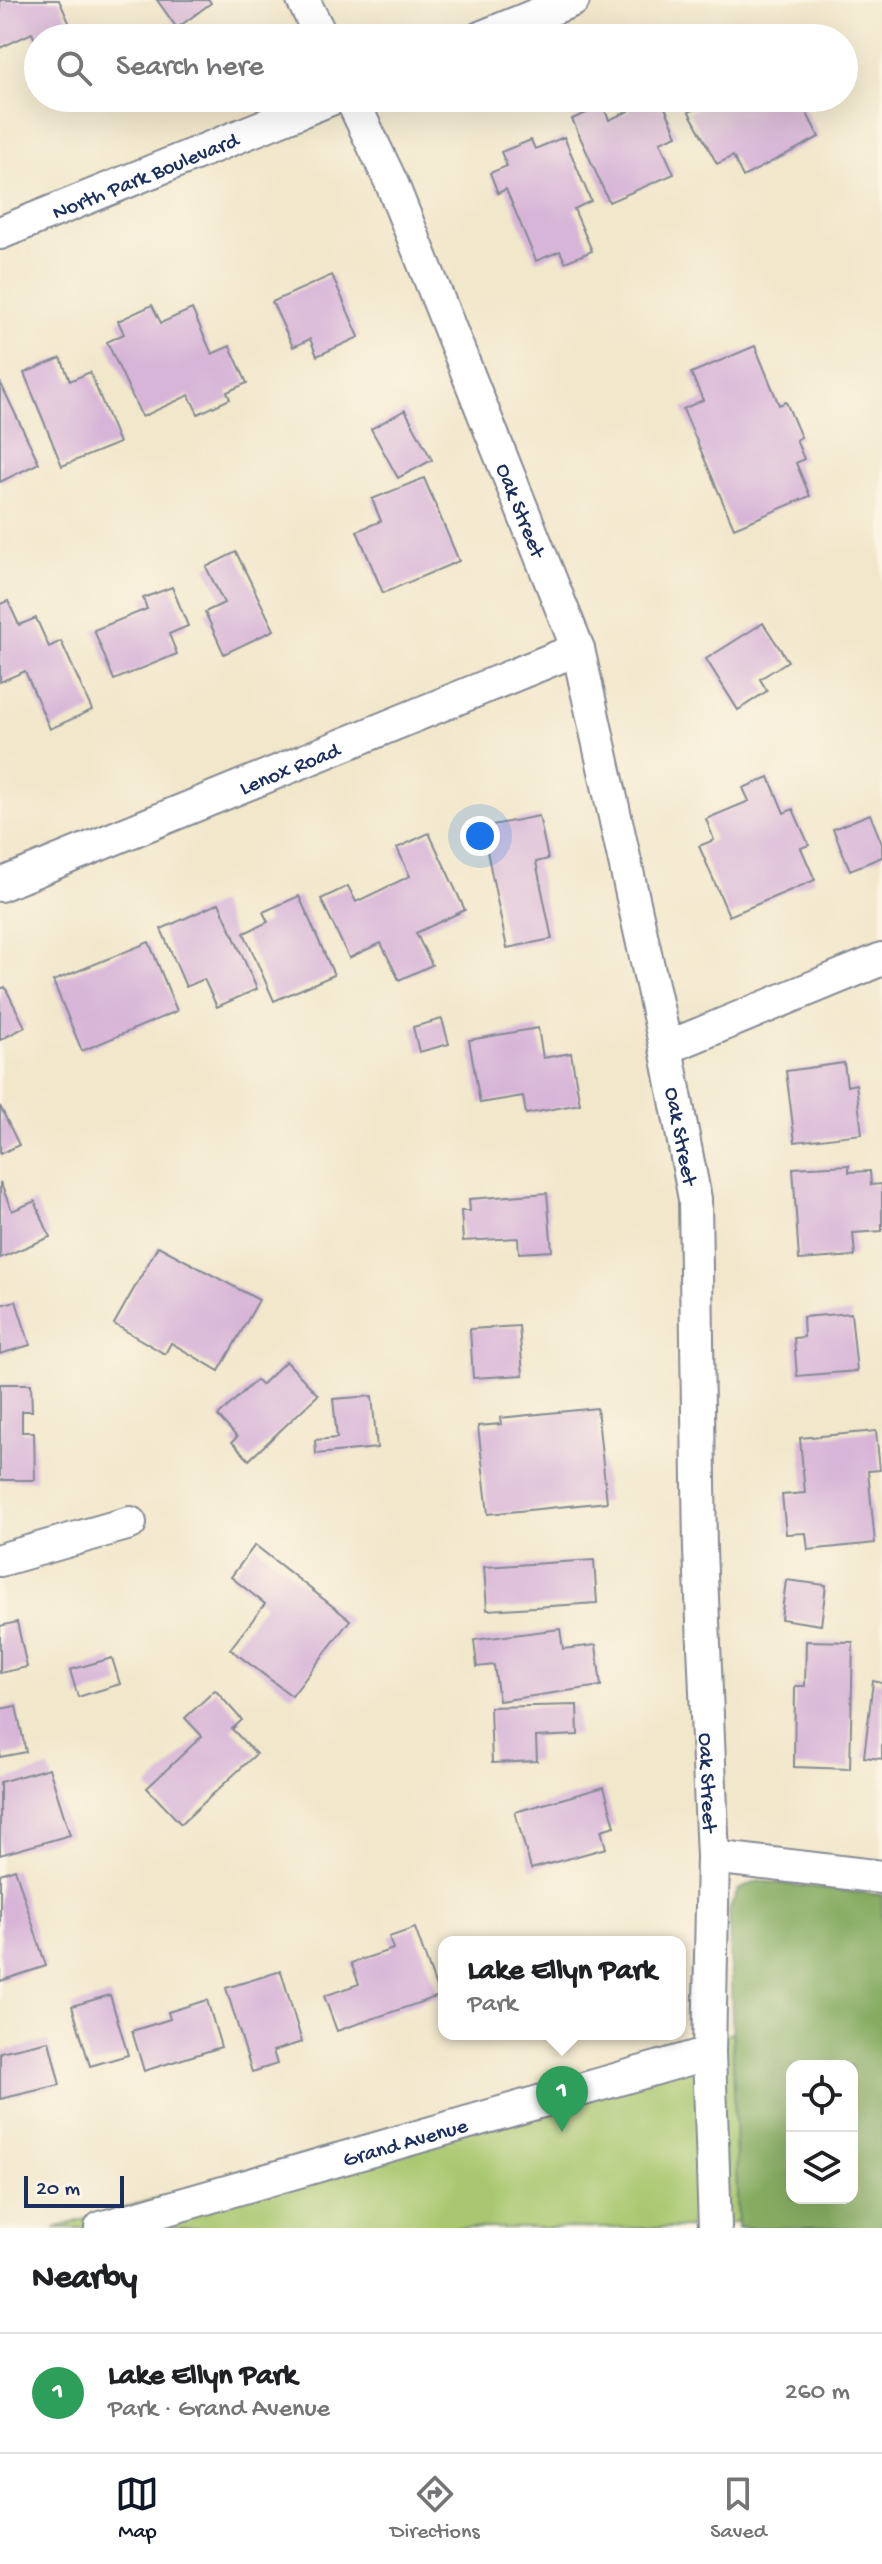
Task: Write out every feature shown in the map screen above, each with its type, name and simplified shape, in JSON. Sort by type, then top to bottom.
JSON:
[{"type":"street","points":[[303,0],[315,24]]},
{"type":"street","points":[[514,24],[573,0]]},
{"type":"street","name":"North Park Boulevard","points":[[0,233],[298,112]]},
{"type":"street","name":"Oak Street","points":[[358,112],[392,184],[578,649],[666,1048],[695,1199],[700,1550],[713,1857],[706,2226]]},
{"type":"street","name":"Lenox Road","points":[[0,885],[578,649]]},
{"type":"street","points":[[666,1048],[882,959]]},
{"type":"street","points":[[0,1560],[130,1523]]},
{"type":"street","points":[[713,1857],[882,1877]]},
{"type":"street","name":"Grand Avenue","points":[[101,2228],[709,2053]]},
{"type":"green space","points":[[759,1881],[882,1895],[882,2228],[738,2228],[729,1911],[738,1890]]},
{"type":"green space","points":[[732,2032],[738,2221],[711,2228],[54,2228]]},
{"type":"building","points":[[0,0],[59,0],[70,24],[24,24],[24,37],[0,48]]},
{"type":"building","points":[[157,0],[209,0],[211,3],[182,24],[174,24]]},
{"type":"building","points":[[589,112],[606,112],[609,120],[627,112],[667,112],[677,135],[660,142],[674,174],[609,202],[572,119]]},
{"type":"building","points":[[689,112],[806,112],[819,137],[743,177],[733,156],[717,164]]},
{"type":"building","points":[[564,137],[591,201],[574,209],[592,251],[565,262],[560,251],[536,261],[506,189],[498,193],[490,173],[507,166],[501,152],[531,140],[535,149]]},
{"type":"building","points":[[332,275],[359,337],[317,356],[310,339],[293,347],[272,302]]},
{"type":"building","points":[[152,305],[161,323],[192,309],[212,354],[230,346],[247,383],[227,392],[230,399],[198,414],[189,395],[142,417],[107,342],[124,334],[118,321]]},
{"type":"building","points":[[755,346],[779,405],[786,402],[801,437],[796,440],[804,459],[796,463],[810,496],[734,528],[683,409],[703,400],[691,373]]},
{"type":"building","points":[[61,358],[70,381],[90,372],[119,443],[62,466],[24,373]]},
{"type":"building","points":[[0,382],[39,463],[0,482]]},
{"type":"building","points":[[405,410],[432,460],[398,478],[371,429]]},
{"type":"building","points":[[424,478],[459,561],[383,593],[357,531],[381,521],[372,499]]},
{"type":"building","points":[[236,552],[274,630],[224,654],[205,612],[224,603],[206,567]]},
{"type":"building","points":[[172,587],[188,626],[169,634],[177,654],[114,680],[94,630],[147,609],[143,598]]},
{"type":"building","points":[[8,601],[19,625],[36,618],[49,647],[61,641],[92,710],[50,729],[25,671],[0,682],[0,604]]},
{"type":"building","points":[[763,623],[788,661],[760,679],[767,691],[738,710],[706,659]]},
{"type":"building","points":[[769,777],[784,813],[793,809],[809,845],[801,848],[815,880],[729,916],[699,846],[714,840],[706,819],[749,801],[743,788]]},
{"type":"building","points":[[870,814],[882,844],[882,857],[850,870],[833,829]]},
{"type":"building","points":[[539,816],[548,859],[536,862],[552,939],[507,948],[482,827]]},
{"type":"building","points":[[429,833],[465,910],[416,933],[432,965],[399,980],[381,943],[349,958],[321,899],[348,886],[356,902],[410,876],[397,848]]},
{"type":"building","points":[[299,896],[334,975],[274,1001],[244,933],[268,922],[263,912]]},
{"type":"building","points":[[219,903],[257,989],[217,1007],[204,979],[186,987],[161,929]]},
{"type":"building","points":[[149,942],[177,1011],[82,1051],[53,981]]},
{"type":"building","points":[[5,987],[25,1027],[0,1040],[0,989]]},
{"type":"building","points":[[442,1019],[449,1044],[419,1052],[413,1027]]},
{"type":"building","points":[[538,1028],[543,1058],[571,1053],[580,1104],[526,1114],[523,1096],[480,1103],[469,1040]]},
{"type":"building","points":[[844,1063],[847,1086],[856,1084],[862,1134],[795,1142],[786,1071]]},
{"type":"building","points":[[0,1106],[19,1145],[0,1154]]},
{"type":"building","points":[[849,1165],[849,1172],[870,1171],[871,1185],[882,1184],[882,1231],[853,1233],[855,1256],[799,1260],[793,1168]]},
{"type":"building","points":[[0,1182],[12,1211],[35,1201],[50,1237],[0,1258]]},
{"type":"building","points":[[547,1193],[552,1251],[519,1253],[518,1238],[463,1241],[461,1211],[470,1211],[469,1199]]},
{"type":"building","points":[[158,1246],[259,1300],[219,1371],[171,1343],[165,1354],[114,1324]]},
{"type":"building","points":[[16,1301],[30,1345],[0,1354],[0,1305]]},
{"type":"building","points":[[851,1313],[857,1371],[797,1376],[794,1338],[804,1337],[803,1317]]},
{"type":"building","points":[[519,1326],[523,1375],[473,1378],[470,1329]]},
{"type":"building","points":[[286,1361],[318,1395],[249,1460],[232,1442],[237,1437],[218,1416],[256,1380],[261,1385]]},
{"type":"building","points":[[0,1384],[31,1384],[32,1411],[22,1411],[22,1432],[34,1432],[35,1480],[0,1480]]},
{"type":"building","points":[[372,1396],[377,1448],[316,1454],[315,1440],[337,1438],[333,1399]]},
{"type":"building","points":[[597,1408],[607,1502],[488,1514],[478,1426],[501,1424],[500,1418]]},
{"type":"building","points":[[876,1431],[880,1470],[868,1471],[875,1543],[808,1550],[806,1533],[786,1534],[782,1495],[805,1493],[800,1438]]},
{"type":"building","points":[[255,1545],[350,1620],[292,1696],[230,1649],[265,1604],[231,1577]]},
{"type":"building","points":[[594,1560],[597,1603],[487,1610],[484,1567]]},
{"type":"building","points":[[786,1580],[826,1585],[821,1625],[781,1619]]},
{"type":"building","points":[[17,1622],[27,1667],[0,1673],[0,1626]]},
{"type":"building","points":[[560,1629],[563,1649],[596,1645],[601,1686],[499,1701],[494,1665],[477,1667],[474,1640]]},
{"type":"building","points":[[806,1641],[853,1642],[850,1769],[794,1767],[795,1686],[805,1686]]},
{"type":"building","points":[[112,1658],[120,1684],[78,1697],[70,1670]]},
{"type":"building","points":[[873,1681],[882,1683],[882,1759],[864,1757]]},
{"type":"building","points":[[215,1690],[242,1720],[232,1729],[256,1754],[181,1824],[147,1788],[202,1736],[185,1718]]},
{"type":"building","points":[[577,1705],[578,1735],[536,1737],[537,1761],[492,1763],[490,1707]]},
{"type":"building","points":[[16,1706],[26,1752],[0,1757],[0,1709]]},
{"type":"building","points":[[49,1768],[70,1835],[0,1855],[0,1782]]},
{"type":"building","points":[[604,1787],[615,1826],[601,1830],[606,1848],[531,1869],[515,1812]]},
{"type":"building","points":[[15,1869],[46,1966],[0,1981],[0,1874]]},
{"type":"building","points":[[415,1928],[438,1996],[337,2031],[324,1996],[359,1984],[351,1963],[393,1949],[389,1937]]},
{"type":"building","points":[[281,1971],[302,2042],[273,2051],[277,2064],[252,2072],[226,1988]]},
{"type":"building","points":[[110,1995],[128,2055],[90,2066],[72,2006]]},
{"type":"building","points":[[207,2000],[221,2047],[144,2071],[132,2031],[170,2019],[168,2012]]},
{"type":"building","points":[[49,2041],[60,2085],[0,2099],[0,2052]]},
{"type":"place","name":"Lake Ellyn Park","points":[[562,2132]]}]
